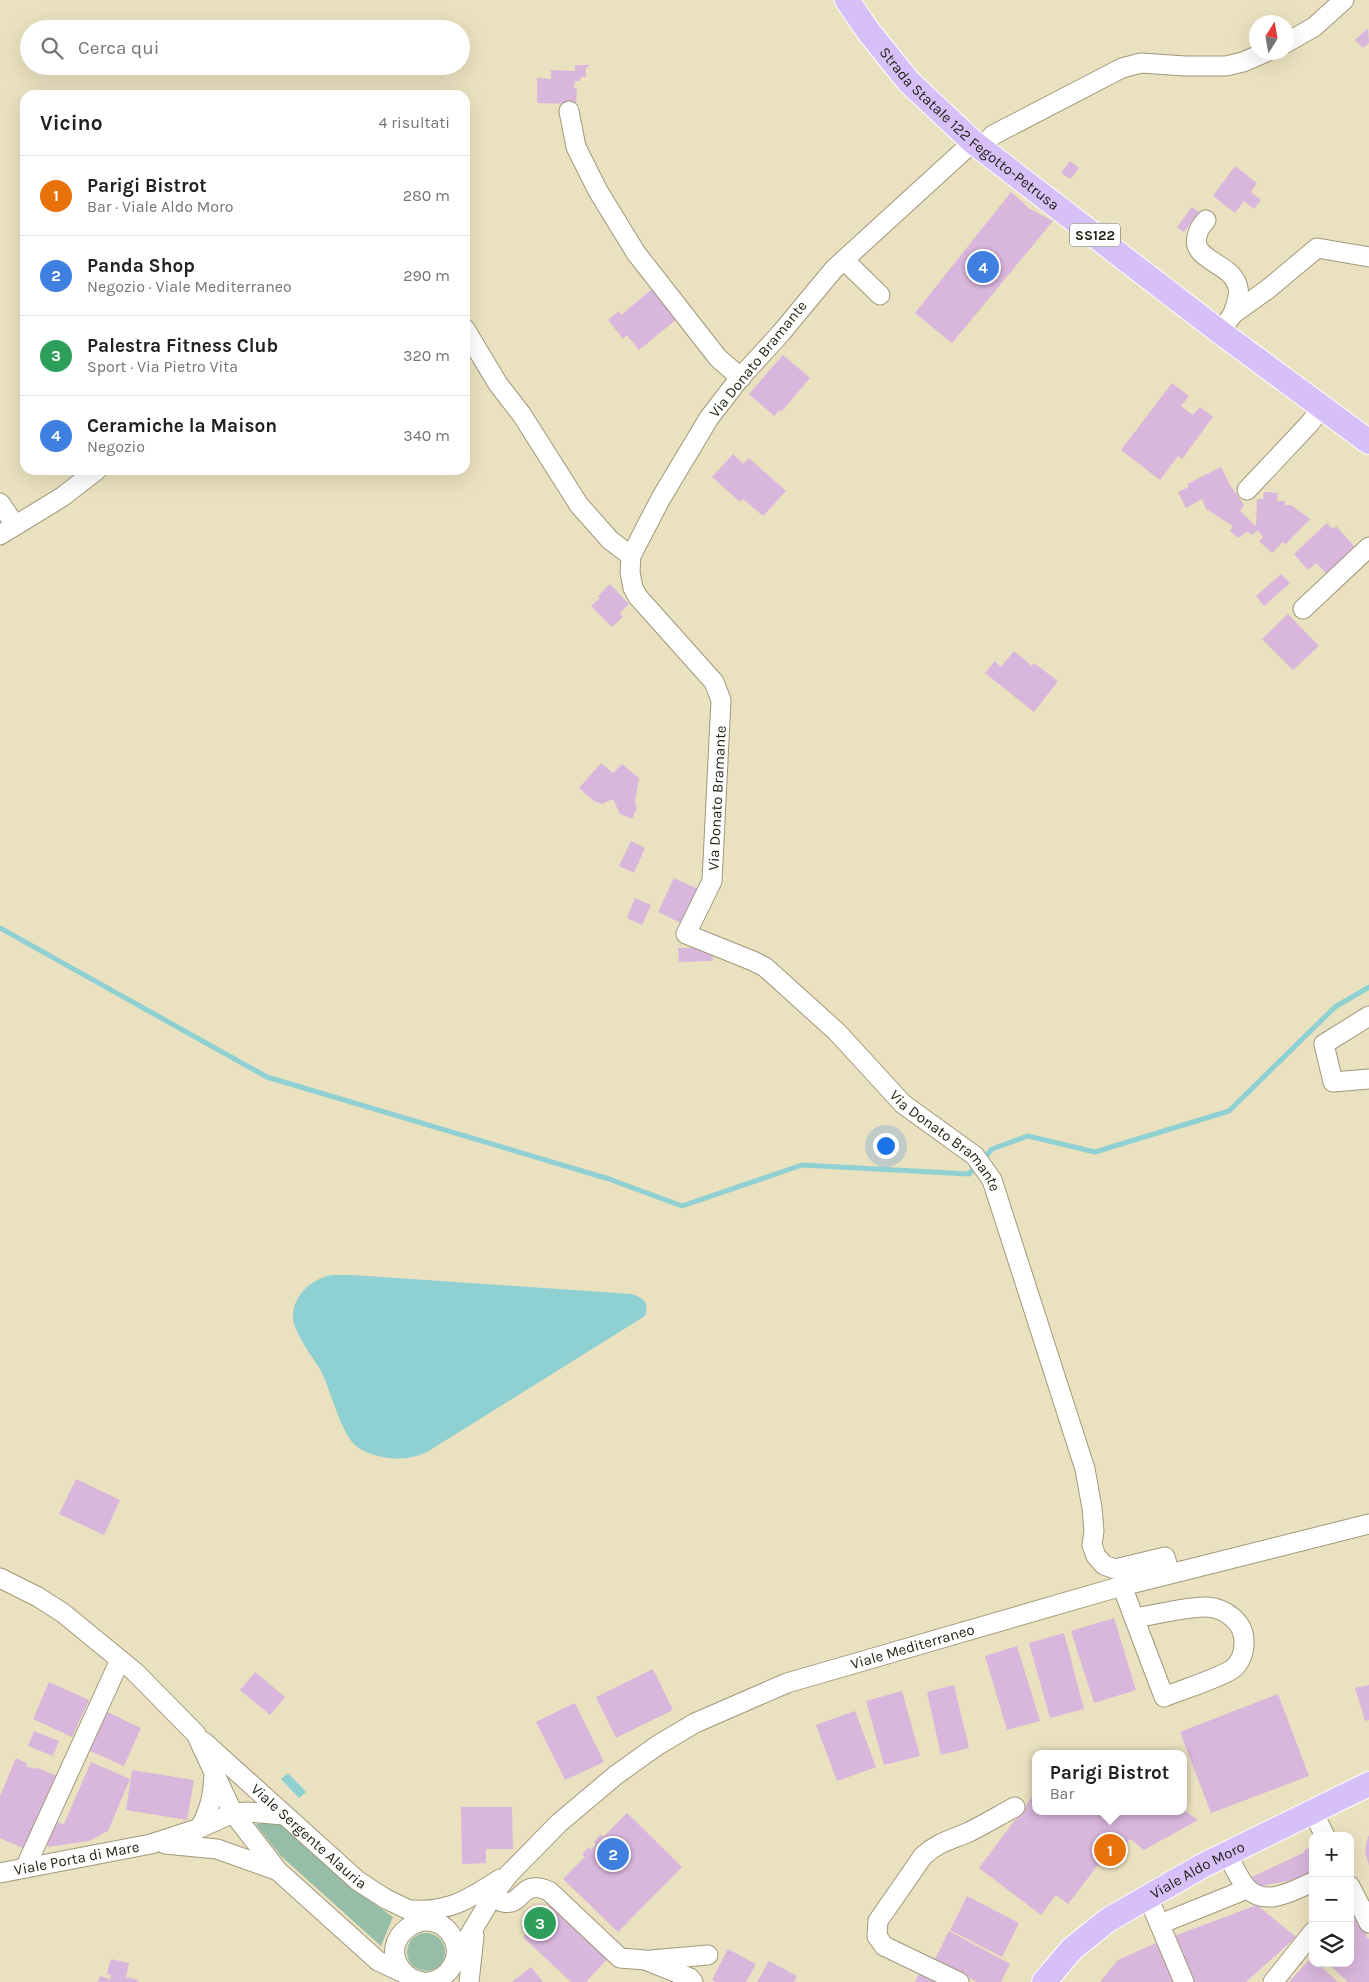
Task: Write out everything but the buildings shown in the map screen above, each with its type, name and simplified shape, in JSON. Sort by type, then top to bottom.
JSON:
[{"type":"main road","name":"Strada Statale 122 Fegotto-Petrusa","points":[[848,0],[868,31],[909,82],[977,145],[1226,323],[1322,407],[1369,442]]},
{"type":"main road","name":"Viale Aldo Moro","points":[[1044,1982],[1072,1949],[1108,1920],[1227,1854],[1369,1784]]},
{"type":"street","points":[[1294,38],[1314,27],[1344,0]]},
{"type":"street","name":"Via Donato Bramante","points":[[1170,1574],[1165,1557],[1115,1569],[1104,1564],[1096,1556],[1092,1545],[1094,1530],[1086,1469],[992,1180],[984,1167],[975,1156],[903,1104],[837,1032],[765,968],[753,961],[686,934],[712,881],[721,700],[714,682],[638,597],[633,588],[630,572],[631,556],[661,498],[709,418],[741,378],[834,269],[977,145],[1122,68],[1141,63],[1226,66],[1249,59]]},
{"type":"street","points":[[569,111],[576,147],[598,191],[636,253],[718,358],[741,378]]},
{"type":"street","points":[[1206,220],[1197,234],[1197,244],[1200,253],[1233,275],[1239,290],[1226,323]]},
{"type":"street","points":[[1226,323],[1317,248],[1369,257]]},
{"type":"street","points":[[844,260],[880,295]]},
{"type":"street","points":[[470,336],[498,384],[522,415],[579,505],[610,540],[631,556]]},
{"type":"street","points":[[1247,490],[1310,423],[1322,407]]},
{"type":"street","points":[[0,503],[8,530],[62,497],[91,475]]},
{"type":"street","points":[[1303,608],[1369,547]]},
{"type":"street","points":[[1369,1016],[1324,1044],[1333,1082],[1369,1079]]},
{"type":"street","name":"Viale Mediterraneo","points":[[456,1969],[492,1897],[508,1875],[559,1823],[616,1775],[658,1745],[695,1723],[787,1683],[1122,1586],[1369,1524]]},
{"type":"street","name":"Viale Sergente Alauria","points":[[0,1578],[38,1597],[63,1613],[120,1660],[283,1815],[358,1881],[386,1899],[420,1917]]},
{"type":"street","points":[[1122,1586],[1164,1697],[1232,1669],[1241,1658],[1244,1645],[1242,1629],[1234,1619],[1223,1612],[1205,1607],[1135,1618]]},
{"type":"street","points":[[24,1868],[120,1660]]},
{"type":"street","points":[[196,1734],[233,1813],[278,1871],[378,1961],[413,1980],[442,1978],[456,1969],[457,1948],[454,1939],[442,1926],[420,1917],[401,1932],[395,1949],[399,1966],[413,1980]]},
{"type":"street","points":[[200,1828],[208,1814],[213,1796],[214,1771]]},
{"type":"street","points":[[959,1982],[884,1946],[877,1936],[878,1921],[923,1856],[930,1850],[939,1844],[967,1833],[1015,1807]]},
{"type":"street","points":[[151,1844],[200,1828],[233,1813],[248,1812],[283,1815]]},
{"type":"street","points":[[1313,1812],[1323,1832]]},
{"type":"street","points":[[151,1844],[217,1849],[278,1871]]},
{"type":"street","name":"Viale Porta di Mare","points":[[0,1873],[151,1844]]},
{"type":"street","points":[[1227,1854],[1247,1889],[1265,1897],[1282,1896],[1309,1884]]},
{"type":"street","name":"Viale Mediterraneo","points":[[420,1917],[463,1902],[508,1875]]},
{"type":"street","points":[[492,1897],[503,1902],[514,1902],[528,1889],[538,1886],[544,1888],[620,1958],[645,1960],[708,1956]]},
{"type":"street","points":[[1160,1924],[1247,1889]]},
{"type":"street","points":[[1354,1894],[1369,1923]]},
{"type":"street","points":[[1148,1897],[1184,1982]]},
{"type":"street","points":[[469,1982],[475,1929]]},
{"type":"street","points":[[1273,1982],[1309,1937]]},
{"type":"street","points":[[645,1960],[690,1978],[693,1982]]},
{"type":"green space","points":[[262,1822],[284,1825],[347,1885],[393,1917],[381,1946],[281,1856],[256,1825]]},
{"type":"green space","points":[[426,1933],[440,1938],[445,1952],[440,1966],[426,1971],[412,1966],[407,1952],[412,1938]]},
{"type":"water","points":[[331,1275],[631,1294],[642,1299],[647,1308],[645,1316],[427,1452],[399,1459],[388,1458],[363,1450],[351,1441],[341,1423],[325,1379],[295,1327],[293,1313],[301,1293],[317,1280]]},
{"type":"water","points":[[288,1773],[306,1792],[299,1798],[281,1779]]},
{"type":"waterway","points":[[0,928],[267,1077],[609,1179],[682,1206],[802,1165],[969,1174],[977,1165]]},
{"type":"waterway","points":[[983,1159],[992,1149],[1028,1136],[1095,1152],[1229,1111],[1335,1007],[1369,987]]},
{"type":"place","name":"Ceramiche la Maison","points":[[983,267]]},
{"type":"place","name":"Parigi Bistrot","points":[[1110,1850]]},
{"type":"place","name":"Panda Shop","points":[[613,1854]]},
{"type":"place","name":"Palestra Fitness Club","points":[[540,1923]]}]
